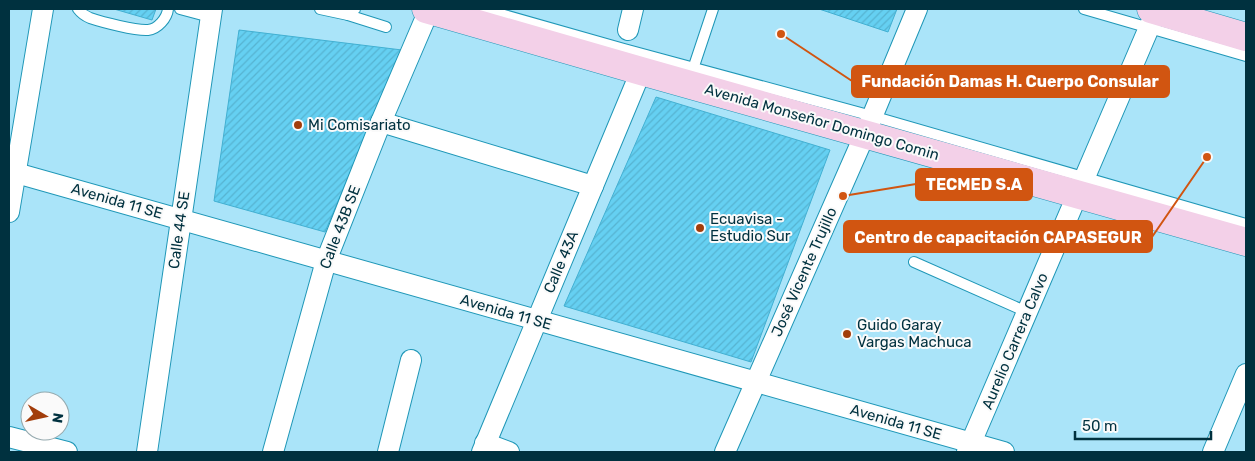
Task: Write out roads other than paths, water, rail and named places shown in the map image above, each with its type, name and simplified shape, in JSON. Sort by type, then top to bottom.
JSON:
[{"type":"main road","name":"Avenida Monseñor Domingo Comin","points":[[428,9],[641,72],[692,77],[1081,185],[1246,242]]},
{"type":"main road","points":[[1153,14],[1246,37]]},
{"type":"street","points":[[9,212],[12,172],[43,9]]},
{"type":"street","name":"Calle 43B SE","points":[[273,452],[326,261],[428,9]]},
{"type":"street","points":[[628,30],[633,9]]},
{"type":"street","name":"José Vicente Trujillo","points":[[726,452],[869,125],[917,9]]},
{"type":"street","name":"Calle 44 SE","points":[[147,452],[211,13]]},
{"type":"street","name":"Aurelio Carrera Calvo","points":[[969,448],[1153,14]]},
{"type":"street","name":"Calle 43A","points":[[484,448],[641,72]]},
{"type":"street","points":[[381,122],[593,186]]},
{"type":"street","name":"Avenida 11 SE","points":[[12,172],[755,382],[969,448],[1004,452]]},
{"type":"street","points":[[388,452],[411,360]]},
{"type":"street","points":[[1213,452],[1246,374]]},
{"type":"street","points":[[9,437],[67,452]]},
{"type":"street","points":[[484,448],[509,452]]},
{"type":"lane","points":[[78,9],[89,18],[139,30],[150,30],[164,20],[168,9]]},
{"type":"lane","points":[[180,9],[211,13]]},
{"type":"lane","points":[[320,9],[352,12],[386,27]]},
{"type":"lane","name":"Avenida Monseñor Domingo Comin","points":[[483,9],[692,77]]},
{"type":"lane","points":[[692,77],[713,9]]},
{"type":"lane","points":[[1084,9],[1153,14],[1246,56]]},
{"type":"lane","name":"Avenida Monseñor Domingo Comin","points":[[1081,185],[1246,224]]},
{"type":"lane","points":[[914,262],[1027,312]]},
{"type":"place","name":"Fundación Damas H. Cuerpo Consular","points":[[781,34]]},
{"type":"place","name":"Mi Comisariato","points":[[298,125]]},
{"type":"place","name":"Centro de capacitación CAPASEGUR","points":[[1207,157]]},
{"type":"place","name":"TECMED S.A","points":[[843,196]]},
{"type":"place","name":"Ecuavisa - Estudio Sur","points":[[700,228]]},
{"type":"place","name":"Guido Garay Vargas Machuca","points":[[847,334]]}]
